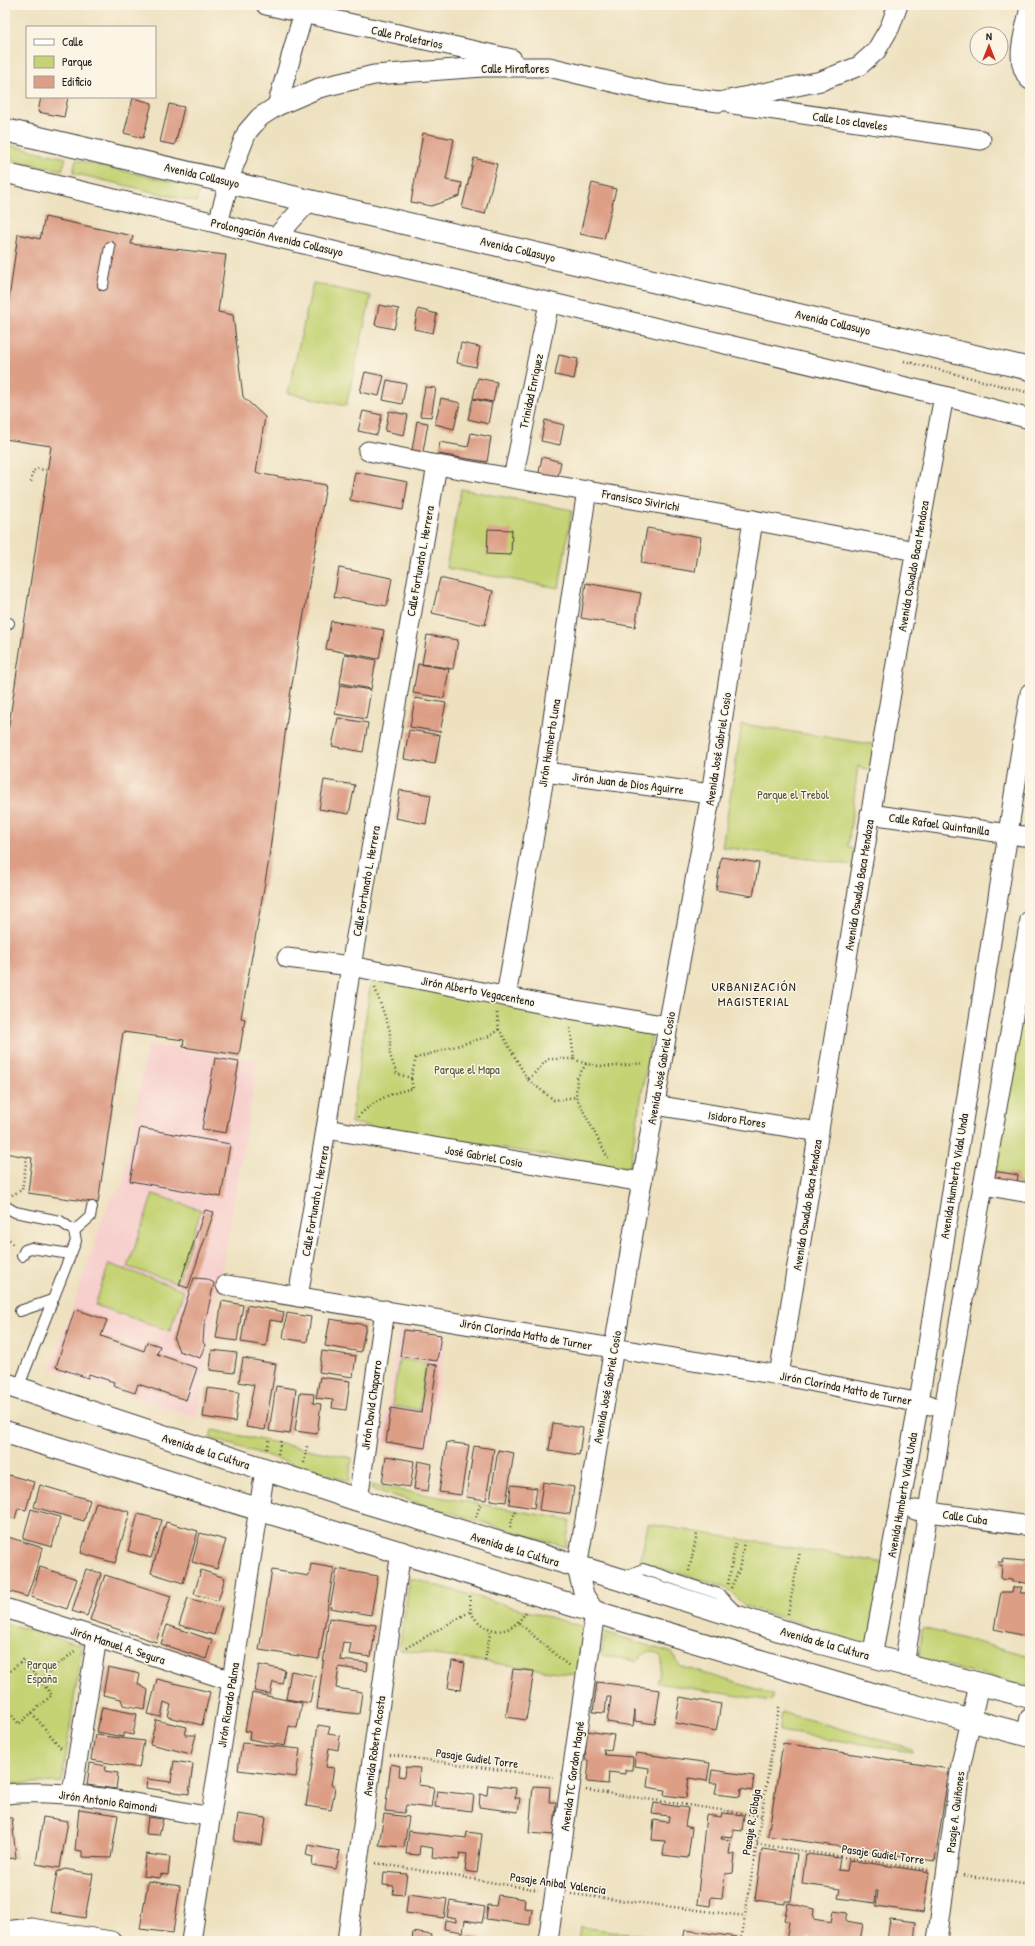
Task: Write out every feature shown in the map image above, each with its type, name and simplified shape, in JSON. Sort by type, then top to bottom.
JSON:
[{"type":"main road","name":"Avenida Collasuyo","points":[[5,130],[1030,369]]},
{"type":"main road","name":"Avenida de la Cultura","points":[[10,1382],[270,1460],[358,1500],[577,1568],[618,1579],[872,1657],[1030,1698]]},
{"type":"main road","points":[[5,1432],[595,1612],[884,1698],[971,1721],[1029,1730]]},
{"type":"street","name":"Calle Proletarios","points":[[266,5],[549,67]]},
{"type":"street","name":"Calle Miraflores","points":[[218,223],[229,182],[247,132],[260,117],[276,106],[319,88],[374,75],[483,67],[549,67],[666,95],[720,102],[821,81],[859,66],[876,51],[890,27],[898,5]]},
{"type":"street","points":[[1030,7],[1021,55],[1022,68],[1030,80]]},
{"type":"street","points":[[276,106],[303,14]]},
{"type":"street","name":"Calle Los claveles","points":[[720,102],[981,140]]},
{"type":"street","name":"Prolongación Avenida Collasuyo","points":[[5,173],[944,396],[1030,419]]},
{"type":"street","points":[[276,237],[310,200]]},
{"type":"street","name":"Trinidad Enriquez","points":[[513,478],[549,303]]},
{"type":"street","name":"Avenida Oswaldo Baca Mendoza","points":[[779,1375],[870,814],[915,551],[944,396]]},
{"type":"street","name":"Fransisco Sivirichi","points":[[368,451],[437,465],[587,490],[915,551]]},
{"type":"street","name":"Calle Fortunato L. Herrera","points":[[298,1297],[351,966],[437,465]]},
{"type":"street","name":"Jirón Humberto Luna","points":[[502,1002],[545,772],[587,490]]},
{"type":"street","name":"Avenida José Gabriel Cosio","points":[[595,1612],[584,1595],[577,1568],[668,1026],[711,794],[753,520]]},
{"type":"street","name":"Avenida Humberto Vidal Unda","points":[[872,1657],[919,1402],[1030,693]]},
{"type":"street","name":"Jirón Juan de Dios Aguirre","points":[[545,772],[711,794]]},
{"type":"street","name":"Calle Rafael Quintanilla","points":[[870,814],[1030,837]]},
{"type":"street","points":[[904,1666],[944,1408],[1030,920]]},
{"type":"street","name":"Jirón Alberto Vegacenteno","points":[[287,958],[351,966],[502,1002],[569,1009],[668,1026]]},
{"type":"street","name":"Isidoro Flores","points":[[655,1105],[819,1132]]},
{"type":"street","name":"José Gabriel Cosio","points":[[326,1129],[642,1182]]},
{"type":"street","points":[[983,1185],[1030,1193]]},
{"type":"street","name":"Jirón Clorinda Matto de Turner","points":[[226,1285],[779,1375],[944,1408]]},
{"type":"street","name":"Jirón David Chaparro","points":[[358,1500],[385,1310]]},
{"type":"street","name":"Jirón Ricardo Palma","points":[[191,1941],[258,1510],[270,1460]]},
{"type":"street","name":"Calle Cuba","points":[[900,1508],[1030,1526]]},
{"type":"street","name":"Avenida Roberto Acosta","points":[[346,1941],[401,1552]]},
{"type":"street","name":"Jirón Manuel A. Segura","points":[[5,1608],[88,1642],[232,1681]]},
{"type":"street","name":"Avenida TC Gordon Magné","points":[[548,1941],[595,1612]]},
{"type":"street","points":[[72,1793],[88,1642]]},
{"type":"street","name":"Pasaje A. Quiñones","points":[[937,1941],[961,1764],[979,1685]]},
{"type":"street","name":"Jirón Antonio Raimondi","points":[[5,1794],[24,1792],[72,1793],[210,1816]]},
{"type":"street","points":[[5,1931],[31,1928],[112,1941]]},
{"type":"lane","points":[[103,285],[110,247]]},
{"type":"lane","points":[[5,1206],[15,1212],[60,1221],[74,1231],[76,1241],[52,1300],[10,1382]]},
{"type":"lane","points":[[74,1231],[90,1217],[92,1207]]},
{"type":"lane","points":[[22,1256],[25,1250],[31,1248],[70,1254]]},
{"type":"lane","points":[[20,1311],[52,1300]]},
{"type":"path","points":[[31,482],[33,471],[38,469],[46,470]]},
{"type":"path","points":[[373,982],[390,1031],[390,1055],[392,1062],[397,1074],[411,1078]]},
{"type":"path","points":[[502,1002],[499,1029],[528,1080],[554,1100],[576,1097]]},
{"type":"path","points":[[570,1024],[574,1058]]},
{"type":"path","points":[[353,1123],[367,1107],[401,1090],[413,1089],[411,1078],[416,1058],[490,1036],[499,1029]]},
{"type":"path","points":[[528,1080],[548,1059],[574,1058],[586,1064],[600,1067],[646,1062]]},
{"type":"path","points":[[586,1064],[577,1078],[576,1097],[609,1161]]},
{"type":"path","points":[[22,1190],[27,1157]]},
{"type":"path","points":[[270,1438],[270,1460]]},
{"type":"path","points":[[270,1460],[281,1441]]},
{"type":"path","points":[[303,1468],[307,1446]]},
{"type":"path","points":[[475,1521],[481,1502]]},
{"type":"path","points":[[509,1532],[516,1509]]},
{"type":"path","points":[[689,1573],[697,1534]]},
{"type":"path","points":[[728,1585],[736,1541]]},
{"type":"path","points":[[731,1588],[739,1570],[744,1542]]},
{"type":"path","points":[[787,1618],[800,1551]]},
{"type":"path","points":[[470,1596],[471,1611],[475,1620],[491,1630],[502,1631],[519,1623],[526,1612]]},
{"type":"path","points":[[406,1648],[471,1611]]},
{"type":"path","points":[[519,1623],[571,1668]]},
{"type":"path","points":[[485,1660],[491,1630]]},
{"type":"path","points":[[40,1680],[88,1642]]},
{"type":"path","points":[[5,1669],[8,1673],[23,1660],[52,1695],[19,1724],[5,1707]]},
{"type":"path","name":"Pasaje R. Gibaja","points":[[741,1941],[779,1707]]},
{"type":"path","points":[[32,1713],[65,1752]]},
{"type":"path","name":"Pasaje Gudiel Torre","points":[[385,1754],[558,1778]]},
{"type":"path","points":[[585,1790],[762,1816]]},
{"type":"path","name":"Pasaje Gudiel Torre","points":[[757,1844],[1030,1885]]},
{"type":"path","name":"Pasaje Anibal Valencia","points":[[370,1862],[556,1892],[745,1916]]},
{"type":"shaded area","points":[[147,1044],[258,1060],[197,1418],[51,1369],[110,1199],[123,1185]]},
{"type":"shaded area","points":[[399,1327],[447,1334],[429,1451],[382,1444]]},
{"type":"green space","points":[[5,144],[66,158],[62,170],[5,159]]},
{"type":"green space","points":[[76,160],[200,188],[196,202],[73,173]]},
{"type":"green space","points":[[313,283],[371,296],[346,406],[288,393]]},
{"type":"green space","points":[[461,489],[572,510],[559,588],[446,568]]},
{"type":"green space","name":"Parque el Trebol","points":[[742,724],[877,745],[872,771],[858,766],[848,846],[860,854],[859,866],[722,847]]},
{"type":"green space","points":[[1030,964],[1030,1186],[1017,1184],[1017,1175],[992,1171]]},
{"type":"green space","name":"Parque el Mapa","points":[[371,980],[653,1027],[629,1169],[351,1123]]},
{"type":"green space","points":[[153,1194],[201,1210],[177,1283],[128,1267]]},
{"type":"green space","points":[[109,1264],[184,1290],[170,1331],[95,1305]]},
{"type":"green space","points":[[399,1359],[427,1363],[420,1410],[392,1406]]},
{"type":"green space","points":[[212,1430],[352,1458],[349,1481],[210,1438]]},
{"type":"green space","points":[[372,1485],[570,1520],[566,1547],[371,1489]]},
{"type":"green space","points":[[648,1524],[885,1563],[871,1646],[745,1606],[726,1587],[640,1562]]},
{"type":"green space","points":[[410,1578],[584,1627],[579,1675],[399,1650]]},
{"type":"green space","name":"Parque España","points":[[5,1623],[82,1645],[62,1782],[5,1784]]},
{"type":"green space","points":[[922,1628],[1030,1656],[1028,1687],[919,1658]]},
{"type":"green space","points":[[605,1632],[672,1653],[680,1666],[773,1694],[771,1701],[657,1683],[662,1667],[661,1658],[659,1655],[655,1652],[649,1651],[635,1661],[601,1655]]},
{"type":"green space","points":[[782,1712],[912,1749],[912,1752],[779,1731]]},
{"type":"green space","points":[[580,1927],[667,1938],[666,1941],[578,1941]]},
{"type":"building","points":[[41,98],[68,98],[64,117],[38,112]]},
{"type":"building","points":[[133,98],[152,103],[143,138],[124,133]]},
{"type":"building","points":[[169,104],[184,107],[175,145],[160,142]]},
{"type":"building","points":[[423,133],[454,139],[446,180],[462,183],[460,196],[431,206],[411,202]]},
{"type":"building","points":[[474,158],[497,164],[485,214],[462,208]]},
{"type":"building","points":[[592,183],[616,189],[604,239],[580,234]]},
{"type":"building","points":[[45,217],[133,236],[131,244],[226,255],[218,312],[233,315],[243,397],[265,417],[256,473],[326,485],[290,696],[268,865],[241,1018],[245,1019],[239,1055],[183,1047],[184,1040],[123,1032],[98,1203],[28,1193],[32,1158],[5,1153],[5,751],[51,446],[5,439],[5,328],[18,234],[40,239]]},
{"type":"building","points":[[379,305],[399,309],[394,329],[375,325]]},
{"type":"building","points":[[418,309],[437,314],[433,333],[414,329]]},
{"type":"building","points":[[461,343],[480,347],[476,367],[457,363]]},
{"type":"building","points":[[559,355],[578,359],[574,379],[555,375]]},
{"type":"building","points":[[365,372],[384,376],[379,396],[360,392]]},
{"type":"building","points":[[478,378],[497,382],[493,402],[473,398]]},
{"type":"building","points":[[387,380],[406,384],[402,404],[383,400]]},
{"type":"building","points":[[425,387],[436,388],[431,417],[420,416]]},
{"type":"building","points":[[441,398],[460,403],[454,429],[435,424]]},
{"type":"building","points":[[473,399],[492,403],[488,424],[468,419]]},
{"type":"building","points":[[363,411],[382,415],[377,435],[358,431]]},
{"type":"building","points":[[389,411],[408,415],[404,435],[385,431]]},
{"type":"building","points":[[545,420],[564,425],[560,445],[541,441]]},
{"type":"building","points":[[417,421],[428,423],[423,452],[412,450]]},
{"type":"building","points":[[471,433],[491,437],[487,462],[438,454],[440,442],[468,447]]},
{"type":"building","points":[[542,457],[561,462],[557,481],[538,477]]},
{"type":"building","points":[[355,472],[408,482],[403,510],[350,500]]},
{"type":"building","points":[[647,528],[701,537],[695,572],[641,563]]},
{"type":"building","points":[[488,529],[512,530],[511,555],[487,554]]},
{"type":"building","points":[[339,568],[392,578],[387,606],[334,597]]},
{"type":"building","points":[[440,578],[493,591],[485,625],[432,613]]},
{"type":"building","points":[[586,583],[641,593],[635,627],[581,618]]},
{"type":"building","points":[[331,621],[384,630],[379,659],[326,649]]},
{"type":"building","points":[[427,635],[458,640],[453,669],[422,664]]},
{"type":"building","points":[[345,654],[376,660],[371,689],[340,683]]},
{"type":"building","points":[[418,664],[449,669],[444,698],[413,693]]},
{"type":"building","points":[[340,685],[371,690],[366,719],[335,714]]},
{"type":"building","points":[[415,698],[446,703],[440,732],[410,727]]},
{"type":"building","points":[[338,718],[368,723],[363,752],[332,746]]},
{"type":"building","points":[[409,730],[440,735],[435,764],[404,759]]},
{"type":"building","points":[[324,780],[355,785],[349,814],[319,809]]},
{"type":"building","points":[[400,790],[431,795],[426,824],[395,818]]},
{"type":"building","points":[[721,857],[759,863],[753,896],[716,890]]},
{"type":"building","points":[[215,1058],[239,1062],[226,1133],[202,1129]]},
{"type":"building","points":[[140,1128],[230,1144],[221,1197],[130,1181]]},
{"type":"building","points":[[987,1170],[1018,1175],[1017,1184],[985,1180]]},
{"type":"building","points":[[205,1210],[214,1212],[188,1288],[179,1285]]},
{"type":"building","points":[[194,1278],[207,1279],[214,1283],[204,1327],[203,1342],[205,1345],[200,1358],[179,1351],[174,1339]]},
{"type":"building","points":[[222,1301],[243,1305],[237,1341],[216,1338]]},
{"type":"building","points":[[247,1305],[284,1312],[282,1322],[270,1320],[266,1346],[241,1342]]},
{"type":"building","points":[[75,1309],[107,1320],[101,1336],[144,1351],[147,1342],[160,1346],[157,1354],[197,1368],[186,1400],[138,1384],[135,1393],[113,1386],[114,1382],[89,1374],[88,1378],[56,1367]]},
{"type":"building","points":[[287,1313],[311,1317],[307,1342],[283,1338]]},
{"type":"building","points":[[330,1319],[366,1325],[361,1352],[325,1346]]},
{"type":"building","points":[[404,1330],[441,1335],[437,1361],[400,1356]]},
{"type":"building","points":[[212,1350],[237,1353],[234,1373],[210,1370]]},
{"type":"building","points":[[322,1351],[356,1356],[353,1377],[319,1372]]},
{"type":"building","points":[[243,1358],[276,1364],[265,1430],[246,1427],[254,1385],[239,1382]]},
{"type":"building","points":[[428,1364],[437,1365],[425,1448],[386,1442],[391,1408],[421,1413]]},
{"type":"building","points":[[320,1377],[350,1381],[346,1410],[332,1408],[333,1400],[316,1398]]},
{"type":"building","points":[[276,1386],[296,1389],[290,1434],[269,1431]]},
{"type":"building","points":[[207,1388],[239,1392],[235,1422],[203,1417]]},
{"type":"building","points":[[300,1393],[314,1394],[313,1403],[321,1404],[317,1434],[295,1431]]},
{"type":"building","points":[[553,1423],[583,1428],[579,1455],[549,1450]]},
{"type":"building","points":[[447,1442],[469,1445],[461,1495],[439,1492]]},
{"type":"building","points":[[474,1446],[494,1449],[486,1500],[466,1497]]},
{"type":"building","points":[[498,1450],[514,1453],[506,1502],[490,1500]]},
{"type":"building","points":[[386,1456],[414,1461],[410,1487],[382,1483]]},
{"type":"building","points":[[418,1461],[432,1464],[428,1491],[414,1489]]},
{"type":"building","points":[[5,1474],[34,1482],[26,1510],[18,1508],[15,1519],[5,1516]]},
{"type":"building","points":[[543,1482],[574,1487],[570,1514],[539,1510]]},
{"type":"building","points":[[40,1485],[90,1500],[84,1521],[34,1507]]},
{"type":"building","points":[[511,1485],[537,1488],[534,1508],[509,1504]]},
{"type":"building","points":[[96,1502],[130,1512],[115,1563],[81,1553]]},
{"type":"building","points":[[31,1509],[60,1517],[52,1547],[23,1539]]},
{"type":"building","points":[[138,1514],[162,1520],[151,1558],[128,1551]]},
{"type":"building","points":[[166,1522],[198,1531],[183,1583],[151,1573]]},
{"type":"building","points":[[200,1533],[226,1540],[217,1569],[192,1562]]},
{"type":"building","points":[[5,1536],[43,1548],[27,1597],[5,1590]]},
{"type":"building","points":[[1002,1559],[1023,1561],[1030,1559],[1030,1585],[1028,1583],[1012,1582],[1012,1580],[1001,1579],[1002,1565],[998,1565],[998,1562],[1003,1562]]},
{"type":"building","points":[[311,1564],[334,1568],[319,1659],[259,1650],[272,1570],[309,1576]]},
{"type":"building","points":[[40,1567],[77,1579],[67,1609],[31,1597]]},
{"type":"building","points":[[86,1569],[101,1573],[87,1616],[72,1611]]},
{"type":"building","points":[[337,1569],[378,1576],[371,1615],[330,1608]]},
{"type":"building","points":[[201,1570],[225,1578],[218,1601],[194,1594]]},
{"type":"building","points":[[105,1575],[171,1596],[156,1642],[90,1620]]},
{"type":"building","points":[[1013,1587],[1022,1587],[1020,1593],[1030,1593],[1030,1637],[994,1629],[1001,1592],[1012,1592]]},
{"type":"building","points":[[188,1598],[222,1608],[214,1635],[179,1625]]},
{"type":"building","points":[[329,1618],[376,1625],[371,1657],[349,1654],[351,1643],[343,1642],[340,1660],[368,1663],[367,1671],[339,1667],[336,1688],[362,1692],[359,1714],[317,1709]]},
{"type":"building","points":[[167,1625],[212,1640],[206,1659],[161,1644]]},
{"type":"building","points":[[452,1661],[465,1663],[461,1690],[448,1688]]},
{"type":"building","points":[[259,1665],[285,1670],[282,1684],[273,1682],[270,1694],[254,1691]]},
{"type":"building","points":[[108,1667],[140,1674],[138,1684],[148,1690],[145,1709],[123,1705],[121,1699],[103,1695]]},
{"type":"building","points":[[513,1669],[534,1671],[526,1720],[506,1717]]},
{"type":"building","points":[[291,1671],[315,1676],[310,1703],[286,1699]]},
{"type":"building","points":[[157,1679],[210,1692],[202,1725],[168,1717],[171,1705],[164,1702],[161,1717],[148,1714]]},
{"type":"building","points":[[597,1682],[660,1690],[655,1724],[635,1721],[635,1710],[633,1726],[607,1722],[611,1697],[607,1697],[605,1713],[593,1712]]},
{"type":"building","points":[[252,1693],[302,1703],[297,1728],[289,1726],[285,1746],[249,1739],[250,1732],[245,1731]]},
{"type":"building","points":[[680,1697],[721,1704],[716,1731],[675,1723]]},
{"type":"building","points":[[102,1707],[137,1714],[133,1735],[123,1733],[123,1737],[97,1732]]},
{"type":"building","points":[[156,1720],[187,1727],[185,1735],[196,1735],[191,1754],[150,1744]]},
{"type":"building","points":[[318,1725],[330,1727],[328,1734],[340,1736],[338,1750],[329,1748],[326,1767],[334,1768],[331,1785],[335,1788],[331,1810],[306,1806]]},
{"type":"building","points":[[587,1731],[614,1735],[611,1750],[603,1749],[605,1755],[633,1757],[632,1770],[625,1770],[625,1774],[609,1772],[608,1784],[587,1782],[589,1763],[585,1759]]},
{"type":"building","points":[[95,1735],[144,1741],[139,1768],[91,1760]]},
{"type":"building","points":[[242,1743],[300,1749],[296,1777],[238,1770]]},
{"type":"building","points":[[783,1743],[949,1769],[935,1861],[768,1836]]},
{"type":"building","points":[[636,1753],[710,1763],[707,1781],[689,1778],[686,1798],[664,1795],[665,1790],[647,1787],[649,1768],[634,1766]]},
{"type":"building","points":[[174,1761],[193,1764],[189,1794],[146,1788],[147,1779],[171,1782]]},
{"type":"building","points":[[90,1763],[106,1766],[105,1771],[118,1773],[116,1789],[87,1785]]},
{"type":"building","points":[[391,1764],[400,1766],[399,1776],[405,1777],[406,1767],[420,1768],[418,1785],[434,1787],[431,1808],[406,1805],[404,1813],[385,1811]]},
{"type":"building","points":[[712,1770],[754,1776],[752,1791],[741,1789],[740,1797],[715,1794],[717,1783],[710,1783]]},
{"type":"building","points":[[488,1785],[516,1788],[515,1798],[520,1798],[518,1812],[479,1807],[480,1794],[487,1795]]},
{"type":"building","points":[[533,1786],[550,1787],[549,1802],[556,1802],[554,1835],[529,1833]]},
{"type":"building","points":[[437,1791],[474,1795],[472,1811],[435,1807]]},
{"type":"building","points":[[654,1803],[688,1808],[685,1826],[692,1828],[688,1858],[663,1855],[665,1841],[652,1840],[654,1820],[668,1822],[669,1816],[652,1814]]},
{"type":"building","points":[[79,1809],[118,1815],[111,1858],[82,1857],[82,1851],[75,1850]]},
{"type":"building","points":[[722,1813],[744,1815],[742,1831],[733,1830],[733,1837],[722,1836],[721,1839],[731,1840],[729,1854],[735,1854],[733,1873],[725,1874],[722,1898],[711,1897],[710,1906],[697,1904],[706,1815],[721,1817]]},
{"type":"building","points":[[238,1814],[266,1818],[262,1845],[234,1841]]},
{"type":"building","points":[[384,1814],[409,1817],[404,1847],[379,1845]]},
{"type":"building","points":[[43,1817],[68,1821],[60,1868],[36,1864]]},
{"type":"building","points":[[148,1817],[163,1819],[159,1835],[146,1834]]},
{"type":"building","points":[[5,1818],[12,1818],[16,1858],[5,1859]]},
{"type":"building","points":[[409,1831],[466,1838],[467,1832],[482,1834],[477,1873],[465,1871],[467,1854],[460,1853],[459,1860],[432,1857],[433,1848],[420,1846],[419,1855],[406,1854]]},
{"type":"building","points":[[308,1845],[340,1851],[336,1869],[312,1865],[313,1857],[306,1855]]},
{"type":"building","points":[[762,1849],[797,1854],[791,1901],[785,1901],[785,1904],[755,1900]]},
{"type":"building","points":[[146,1854],[170,1857],[168,1875],[161,1874],[160,1878],[143,1876]]},
{"type":"building","points":[[806,1854],[840,1858],[838,1870],[847,1871],[849,1860],[929,1872],[923,1913],[876,1906],[878,1891],[876,1891],[875,1903],[838,1898],[840,1889],[802,1884]]},
{"type":"building","points":[[65,1869],[93,1874],[85,1918],[50,1912],[57,1872]]},
{"type":"building","points":[[384,1872],[407,1874],[404,1895],[393,1894],[394,1886],[383,1885]]},
{"type":"building","points":[[148,1881],[180,1886],[173,1933],[140,1929]]},
{"type":"building","points":[[408,1894],[447,1899],[444,1918],[406,1913]]},
{"type":"building","points":[[498,1895],[525,1899],[524,1908],[532,1909],[530,1925],[486,1919],[488,1905],[496,1906]]},
{"type":"building","points":[[450,1901],[485,1907],[482,1923],[465,1920],[463,1932],[444,1929],[445,1920],[456,1922],[456,1919],[447,1917]]},
{"type":"building","points":[[788,1903],[814,1909],[813,1919],[831,1922],[833,1911],[847,1913],[845,1921],[863,1924],[860,1941],[830,1941],[807,1937],[806,1941],[786,1941],[789,1922],[784,1920]]},
{"type":"building","points":[[890,1919],[916,1922],[914,1941],[887,1941]]},
{"type":"building","points":[[685,1930],[737,1937],[737,1941],[683,1941]]},
{"type":"building","points":[[413,1932],[432,1935],[431,1941],[412,1941]]},
{"type":"building","points":[[460,1934],[480,1936],[479,1941],[459,1941]]},
{"type":"district","name":"URBANIZACIÓN MAGISTERIAL","points":[[754,994]]}]
